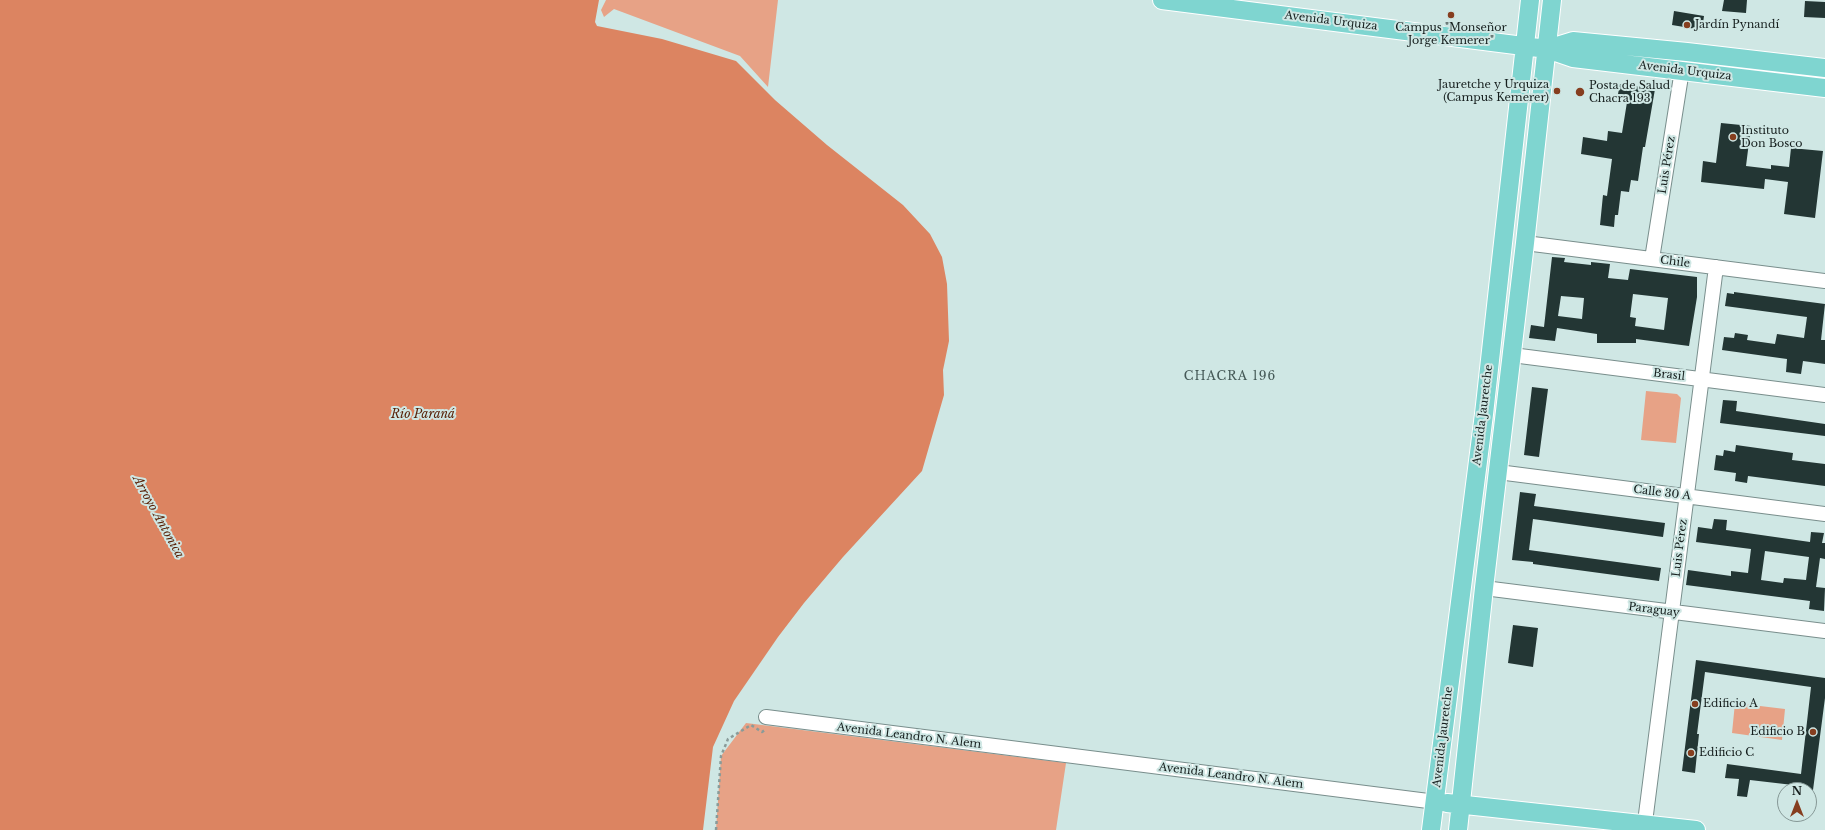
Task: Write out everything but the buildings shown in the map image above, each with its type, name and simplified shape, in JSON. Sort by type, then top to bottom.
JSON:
[{"type":"main road","name":"Avenida Urquiza","points":[[1162,0],[1547,49],[1573,58],[1825,88]]},
{"type":"main road","name":"Avenida Jauretche","points":[[1458,830],[1448,803],[1484,414],[1530,0]]},
{"type":"main road","name":"Avenida Jauretche","points":[[1431,830],[1448,803],[1484,588],[1552,0]]},
{"type":"main road","name":"Avenida Urquiza","points":[[1547,49],[1573,41],[1688,52],[1825,68]]},
{"type":"main road","name":"Avenida Leandro N. Alem","points":[[1448,803],[1645,827],[1696,830]]},
{"type":"street","name":"Luis Pérez","points":[[1652,259],[1682,70]]},
{"type":"street","name":"Chile","points":[[1525,243],[1825,281]]},
{"type":"street","name":"Luis Pérez","points":[[1645,827],[1716,267]]},
{"type":"street","name":"Brasil","points":[[1512,355],[1825,395]]},
{"type":"street","name":"Calle 30 A","points":[[1498,472],[1825,514]]},
{"type":"street","name":"Paraguay","points":[[1484,588],[1825,631]]},
{"type":"street","name":"Avenida Leandro N. Alem","points":[[766,717],[1448,803]]},
{"type":"path","points":[[716,830],[721,756],[728,739],[751,725],[762,732],[782,720]]},
{"type":"shaded area","points":[[606,0],[778,0],[768,87],[740,56],[614,9],[604,17],[601,10]]},
{"type":"shaded area","points":[[1646,391],[1677,394],[1681,398],[1676,443],[1641,440]]},
{"type":"shaded area","points":[[1735,703],[1785,709],[1782,740],[1732,733]]},
{"type":"shaded area","points":[[746,723],[1066,763],[1056,830],[716,830],[721,756]]},
{"type":"water","name":"Río Paraná","points":[[0,0],[599,0],[595,22],[597,26],[662,39],[736,61],[775,100],[827,145],[903,205],[930,234],[942,257],[947,284],[949,341],[943,370],[944,395],[922,471],[843,557],[804,603],[778,637],[734,701],[713,747],[703,830],[0,830]]},
{"type":"place","name":"Campus \"Monseñor Jorge Kemerer\"","points":[[1451,15]]},
{"type":"place","name":"Jardín Pynandí","points":[[1687,25]]},
{"type":"place","name":"Jauretche y Urquiza (Campus Kemerer)","points":[[1557,91]]},
{"type":"place","name":"Posta de Salud Chacra 193","points":[[1580,92]]},
{"type":"place","name":"Instituto Don Bosco","points":[[1733,137]]},
{"type":"place","name":"Edificio A","points":[[1695,704]]},
{"type":"place","name":"Edificio B","points":[[1813,732]]},
{"type":"place","name":"Edificio C","points":[[1691,753]]},
{"type":"district","name":"CHACRA 196","points":[[1230,377]]},
{"type":"water label","name":"Arroyo Antonica","points":[[158,517]]}]
